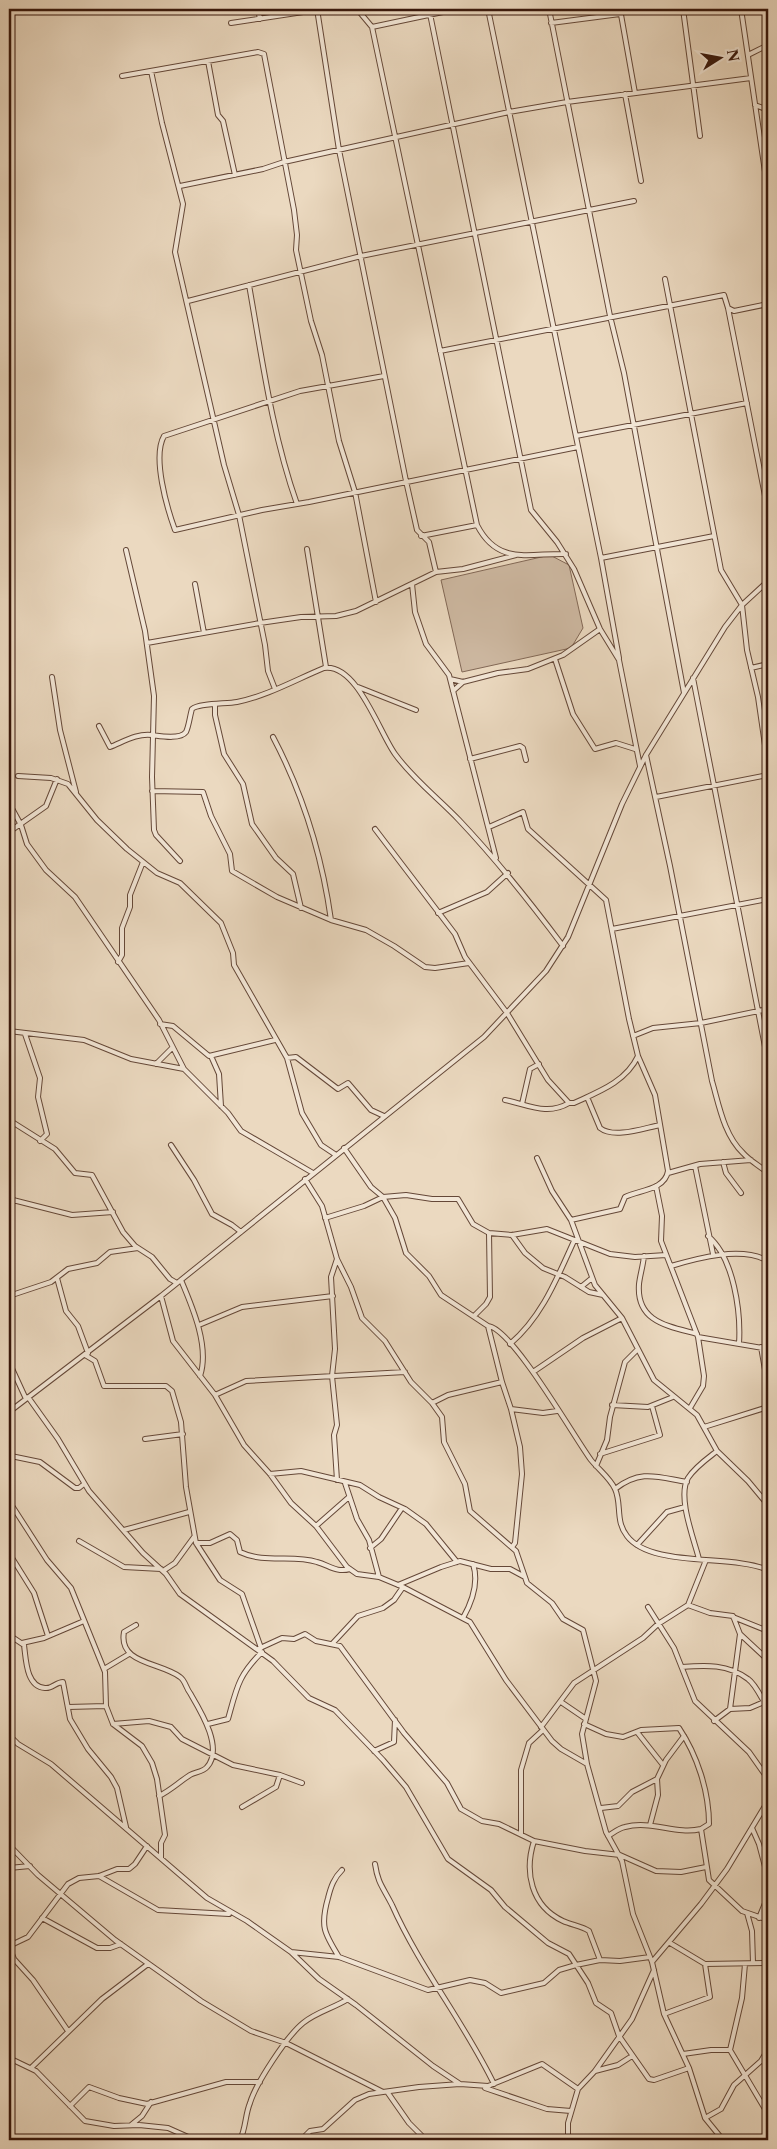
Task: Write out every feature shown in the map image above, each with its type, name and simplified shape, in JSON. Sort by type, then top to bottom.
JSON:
[{"type":"street","points":[[258,9],[260,19]]},
{"type":"street","points":[[317,9],[339,150],[406,481],[417,530],[428,542],[436,572]]},
{"type":"street","points":[[231,23],[323,9]]},
{"type":"street","points":[[357,9],[372,27],[397,138],[477,526],[487,541],[494,547],[516,555]]},
{"type":"street","points":[[429,9],[532,510],[566,554],[600,629],[619,660]]},
{"type":"street","points":[[372,27],[457,9]]},
{"type":"street","points":[[488,9],[601,558],[635,749],[640,766]]},
{"type":"street","points":[[548,9],[610,316],[634,424],[684,693]]},
{"type":"street","points":[[683,9],[700,136]]},
{"type":"street","points":[[741,9],[768,192]]},
{"type":"street","points":[[552,23],[620,11],[635,93]]},
{"type":"street","points":[[748,55],[768,45]]},
{"type":"street","points":[[122,76],[258,52],[264,54],[294,210],[297,235],[296,250],[302,270],[311,321],[322,355],[339,440],[355,492],[376,602]]},
{"type":"street","points":[[208,61],[218,115],[223,122],[235,175]]},
{"type":"street","points":[[152,71],[162,123],[180,186],[183,216],[175,252],[188,301],[224,465],[239,515],[268,671],[275,690]]},
{"type":"street","points":[[180,186],[509,112],[566,102],[751,78]]},
{"type":"street","points":[[624,94],[641,181]]},
{"type":"street","points":[[755,105],[768,110]]},
{"type":"street","points":[[188,301],[361,256],[634,201]]},
{"type":"street","points":[[665,279],[721,570],[742,605],[750,668],[758,697],[768,766]]},
{"type":"street","points":[[249,285],[270,401],[288,478],[297,504]]},
{"type":"street","points":[[440,351],[724,295],[768,511]]},
{"type":"street","points":[[728,308],[734,311],[768,304]]},
{"type":"street","points":[[730,317],[734,311]]},
{"type":"street","points":[[384,376],[300,391],[163,438],[161,473],[166,505],[176,530],[239,515],[578,447]]},
{"type":"street","points":[[576,436],[747,402]]},
{"type":"street","points":[[421,536],[477,526]]},
{"type":"street","points":[[601,558],[714,536]]},
{"type":"street","points":[[307,549],[316,616],[326,667]]},
{"type":"street","points":[[126,550],[135,582],[147,643],[154,696],[152,791],[154,833],[180,861]]},
{"type":"street","points":[[147,643],[260,622],[343,614],[376,602],[436,572],[463,569],[516,555],[566,554]]},
{"type":"street","points":[[9,1412],[179,1282],[484,1037],[546,971],[563,946],[646,755],[725,626],[742,605],[768,582]]},
{"type":"street","points":[[195,584],[204,633]]},
{"type":"street","points":[[412,584],[415,612],[426,644],[444,667],[450,680],[496,860]]},
{"type":"street","points":[[450,680],[463,682],[498,672],[519,672],[556,659],[600,629]]},
{"type":"street","points":[[556,659],[573,714],[596,749],[616,743],[635,749]]},
{"type":"street","points":[[750,668],[768,664]]},
{"type":"street","points":[[99,726],[110,747],[126,739],[153,735],[162,737],[183,734],[186,731],[194,707],[245,701],[326,667],[346,676],[358,687],[396,755],[508,873],[563,946]]},
{"type":"street","points":[[52,676],[60,730],[76,792]]},
{"type":"street","points":[[693,678],[768,1062]]},
{"type":"street","points":[[453,691],[463,682]]},
{"type":"street","points":[[358,687],[416,710]]},
{"type":"street","points":[[215,705],[215,715],[224,754],[243,784],[252,824],[276,858],[292,874],[301,908]]},
{"type":"street","points":[[273,738],[289,769],[304,807],[319,860],[331,920]]},
{"type":"street","points":[[470,759],[520,746],[523,748],[526,760]]},
{"type":"street","points":[[646,755],[720,1112],[731,1138],[751,1160],[768,1173]]},
{"type":"street","points":[[18,776],[32,775],[57,779],[68,784],[97,820],[143,862],[157,873],[180,883],[221,923],[233,953],[234,965],[266,1020],[274,1040],[287,1058],[302,1113],[321,1145],[336,1155]]},
{"type":"street","points":[[656,797],[768,775]]},
{"type":"street","points":[[9,832],[46,806],[57,779]]},
{"type":"street","points":[[152,791],[203,792],[211,816],[230,854],[233,872],[276,897],[331,920],[366,930],[425,967],[436,968],[469,963]]},
{"type":"street","points":[[9,803],[21,825],[25,841],[35,857],[75,897],[160,1024],[184,1069],[221,1106],[241,1131],[313,1173]]},
{"type":"street","points":[[489,827],[524,812],[528,829],[606,900],[615,956],[638,1056],[655,1095],[668,1173],[666,1178],[656,1186],[625,1197],[620,1209],[571,1220]]},
{"type":"street","points":[[374,829],[456,937],[469,963],[507,1013],[551,1084],[569,1103]]},
{"type":"street","points":[[118,962],[122,955],[122,928],[130,907],[130,895],[143,862]]},
{"type":"street","points":[[438,913],[487,892],[508,873]]},
{"type":"street","points":[[612,929],[768,899]]},
{"type":"street","points":[[633,1036],[653,1028],[701,1023],[768,1009]]},
{"type":"street","points":[[160,1024],[173,1026],[211,1056],[219,1074],[221,1106]]},
{"type":"street","points":[[9,1031],[84,1040],[122,1056],[184,1069]]},
{"type":"street","points":[[25,1034],[40,1078],[38,1097],[47,1134],[40,1141]]},
{"type":"street","points":[[211,1056],[274,1040]]},
{"type":"street","points":[[156,1064],[172,1048]]},
{"type":"street","points":[[505,1100],[551,1110],[587,1097],[613,1084],[630,1069],[638,1056]]},
{"type":"street","points":[[287,1058],[296,1057],[338,1088],[348,1082],[370,1110],[384,1116]]},
{"type":"street","points":[[522,1104],[530,1069],[539,1064]]},
{"type":"street","points":[[587,1097],[600,1128],[604,1131],[629,1131],[660,1125]]},
{"type":"street","points":[[9,1120],[55,1149],[75,1174],[92,1175],[123,1232],[138,1248],[152,1257],[170,1279],[179,1282],[197,1316],[202,1357],[200,1376]]},
{"type":"street","points":[[171,1145],[194,1180],[212,1214],[241,1232]]},
{"type":"street","points":[[344,1148],[371,1187],[383,1198],[395,1218],[406,1253],[430,1276],[441,1295],[492,1327],[510,1344],[533,1372],[596,1466],[615,1489],[622,1529],[637,1546],[665,1554],[699,1560],[739,1562],[768,1570]]},
{"type":"street","points":[[538,1158],[552,1191],[571,1220],[581,1243],[592,1278],[622,1318],[654,1380],[673,1397],[690,1408],[704,1427],[717,1451],[748,1481],[768,1505]]},
{"type":"street","points":[[668,1173],[695,1166],[751,1160]]},
{"type":"street","points":[[723,1162],[726,1173],[741,1193]]},
{"type":"street","points":[[695,1166],[713,1254]]},
{"type":"street","points":[[305,1179],[320,1201],[337,1259],[351,1287],[362,1318],[385,1341],[415,1388],[432,1403],[442,1417],[444,1442],[465,1484],[470,1511],[512,1547],[520,1562],[523,1576],[527,1583],[552,1603],[563,1619],[582,1629],[594,1670],[594,1689],[584,1724],[582,1742],[587,1764],[608,1836],[620,1855],[636,1922],[652,1962],[664,2014],[689,2068],[705,2118],[723,2140]]},
{"type":"street","points":[[656,1186],[662,1216],[661,1241],[698,1336],[704,1381],[690,1408]]},
{"type":"street","points":[[325,1218],[383,1198],[406,1195],[432,1199],[458,1199],[473,1224],[489,1233],[512,1236],[547,1230],[610,1254],[666,1255]]},
{"type":"street","points":[[9,1198],[72,1214],[113,1212]]},
{"type":"street","points":[[9,1206],[14,1200]]},
{"type":"street","points":[[474,1316],[490,1297],[489,1233]]},
{"type":"street","points":[[512,1236],[529,1257],[544,1268],[559,1274],[581,1287],[603,1295]]},
{"type":"street","points":[[708,1236],[723,1255],[740,1321],[739,1344]]},
{"type":"street","points":[[510,1344],[521,1334],[545,1303],[574,1241]]},
{"type":"street","points":[[9,1296],[57,1278],[68,1270],[98,1263],[110,1252],[138,1248]]},
{"type":"street","points":[[671,1266],[713,1254],[758,1257],[768,1261]]},
{"type":"street","points":[[644,1256],[639,1285],[641,1302],[649,1317],[664,1325],[698,1336],[768,1349]]},
{"type":"street","points":[[337,1259],[331,1277],[335,1349],[332,1376],[337,1426],[334,1435],[337,1480]]},
{"type":"street","points":[[57,1278],[66,1311],[78,1326],[86,1354],[95,1361],[104,1386],[166,1386],[170,1388],[182,1422],[189,1512],[196,1543],[220,1580],[242,1594],[260,1650]]},
{"type":"street","points":[[581,1287],[592,1278]]},
{"type":"street","points":[[161,1296],[173,1341],[215,1395],[244,1445],[270,1474],[291,1503],[316,1526],[350,1569],[357,1574],[379,1577],[403,1587],[473,1625],[506,1680],[542,1729],[561,1749],[587,1764]]},
{"type":"street","points":[[199,1326],[220,1314],[242,1307],[333,1296]]},
{"type":"street","points":[[533,1372],[583,1338],[622,1318]]},
{"type":"street","points":[[488,1326],[520,1447],[522,1474],[515,1543],[512,1547]]},
{"type":"street","points":[[761,1347],[768,1387]]},
{"type":"street","points":[[596,1466],[607,1440],[612,1405],[626,1359],[638,1349]]},
{"type":"street","points":[[9,1362],[27,1398],[58,1439],[84,1484],[143,1554],[162,1570],[184,1598],[260,1650],[309,1698],[335,1710],[374,1751],[414,1799],[432,1834],[448,1859],[491,1890],[505,1907],[548,1944],[569,1954],[588,1983],[596,2003],[611,2013],[619,2036],[651,2080],[689,2068]]},
{"type":"street","points":[[215,1395],[246,1381],[404,1372]]},
{"type":"street","points":[[432,1403],[448,1395],[502,1382]]},
{"type":"street","points":[[612,1405],[652,1406],[673,1397]]},
{"type":"street","points":[[600,1454],[660,1435],[652,1406]]},
{"type":"street","points":[[704,1427],[768,1408]]},
{"type":"street","points":[[511,1409],[543,1413],[558,1411]]},
{"type":"street","points":[[145,1439],[183,1434]]},
{"type":"street","points":[[699,1560],[685,1507],[687,1482],[692,1473],[717,1451]]},
{"type":"street","points":[[11,1456],[40,1462],[75,1488],[79,1488],[84,1484]]},
{"type":"street","points":[[270,1474],[301,1471],[345,1483],[360,1485],[402,1508],[426,1524],[457,1562]]},
{"type":"street","points":[[615,1489],[628,1479],[639,1476],[687,1482]]},
{"type":"street","points":[[345,1483],[357,1519],[369,1540],[379,1577]]},
{"type":"street","points":[[316,1526],[349,1497]]},
{"type":"street","points":[[9,1501],[10,1507],[25,1523],[47,1560],[67,1581],[104,1669],[106,1706],[114,1724],[146,1752],[157,1779],[165,1834],[161,1843],[161,1858]]},
{"type":"street","points":[[637,1546],[668,1512],[685,1507]]},
{"type":"street","points":[[370,1548],[381,1539],[402,1508]]},
{"type":"street","points":[[124,1530],[189,1512]]},
{"type":"street","points":[[196,1543],[210,1543],[230,1534],[238,1540],[240,1552],[257,1558],[316,1561],[340,1572],[350,1569]]},
{"type":"street","points":[[79,1541],[124,1567],[162,1570],[175,1563],[194,1537]]},
{"type":"street","points":[[9,1553],[34,1593],[48,1636]]},
{"type":"street","points":[[521,1834],[521,1770],[529,1743],[542,1729],[574,1683],[643,1638],[658,1624],[688,1605],[706,1560]]},
{"type":"street","points":[[398,1585],[404,1581],[457,1562],[497,1570],[510,1568],[523,1576]]},
{"type":"street","points":[[463,1618],[476,1577],[473,1564]]},
{"type":"street","points":[[332,1644],[354,1619],[389,1604],[403,1587]]},
{"type":"street","points":[[688,1605],[710,1613],[733,1616],[768,1630]]},
{"type":"street","points":[[648,1607],[674,1648],[691,1695],[714,1721],[749,1752],[768,1779]]},
{"type":"street","points":[[733,1616],[740,1634],[768,1660]]},
{"type":"street","points":[[22,1643],[48,1636],[84,1621]]},
{"type":"street","points":[[136,1625],[124,1632],[124,1646],[129,1654],[139,1660],[153,1663],[182,1677],[208,1724],[213,1756],[205,1769],[191,1774],[181,1784],[159,1796]]},
{"type":"street","points":[[208,1724],[228,1719],[240,1677],[260,1650],[282,1638],[294,1639],[305,1634],[316,1641],[342,1647],[395,1720],[447,1783],[461,1809],[482,1820],[499,1824],[534,1841],[585,1851],[620,1855],[642,1867],[664,1872],[706,1867]]},
{"type":"street","points":[[730,1710],[740,1634]]},
{"type":"street","points":[[9,1635],[22,1643],[32,1682],[44,1688],[63,1682],[70,1719],[88,1749],[112,1778],[117,1788],[126,1827]]},
{"type":"street","points":[[104,1669],[129,1654]]},
{"type":"street","points":[[682,1667],[710,1664],[734,1672],[748,1679],[768,1706]]},
{"type":"street","points":[[561,1702],[586,1719]]},
{"type":"street","points":[[714,1721],[730,1710],[750,1708],[764,1702]]},
{"type":"street","points":[[68,1707],[106,1706]]},
{"type":"street","points":[[374,1751],[394,1742],[395,1720]]},
{"type":"street","points":[[114,1724],[150,1721],[171,1727],[182,1739],[233,1765],[280,1775],[302,1783]]},
{"type":"street","points":[[584,1724],[615,1736],[623,1737],[637,1732],[679,1728],[706,1790],[709,1824],[701,1829],[684,1832],[650,1826],[627,1826],[608,1836]]},
{"type":"street","points":[[637,1732],[663,1765]]},
{"type":"street","points":[[9,1735],[18,1744],[50,1764],[126,1827],[199,1892],[291,1952],[320,1979],[433,2066],[460,2084]]},
{"type":"street","points":[[650,1826],[658,1795],[657,1779],[663,1765],[684,1736]]},
{"type":"street","points":[[242,1806],[276,1787],[280,1775]]},
{"type":"street","points":[[601,1808],[618,1806],[632,1792],[657,1779]]},
{"type":"street","points":[[652,1962],[670,1943],[727,1869],[768,1801]]},
{"type":"street","points":[[752,1828],[759,1844],[768,1878]]},
{"type":"street","points":[[701,1829],[708,1877],[714,1886],[747,1914],[768,1920]]},
{"type":"street","points":[[534,1841],[529,1860],[531,1882],[536,1898],[560,1920],[589,1931],[600,1960]]},
{"type":"street","points":[[68,2031],[33,1980],[14,1958],[9,1946],[28,1937],[59,1893],[68,1884],[79,1878],[99,1876],[114,1870],[132,1867],[148,1847],[161,1843]]},
{"type":"street","points":[[9,1846],[59,1893],[148,1964],[201,2000],[252,2031],[286,2043],[386,2093],[409,2123],[426,2140]]},
{"type":"street","points":[[375,1864],[379,1884],[437,1989],[481,2057],[494,2084]]},
{"type":"street","points":[[9,1868],[30,1866]]},
{"type":"street","points":[[340,1957],[325,1932],[323,1917],[333,1880],[342,1870]]},
{"type":"street","points":[[99,1876],[158,1910],[232,1914]]},
{"type":"street","points":[[759,1918],[768,1896]]},
{"type":"street","points":[[747,1914],[752,1931],[753,1963]]},
{"type":"street","points":[[42,1918],[97,1948],[110,1948],[121,1944]]},
{"type":"street","points":[[670,1943],[705,1964],[768,1963]]},
{"type":"street","points":[[291,1952],[340,1957],[428,1990],[470,1980],[485,1983],[497,1992],[504,1993],[544,1982],[559,1970],[576,1964],[600,1960],[620,1961],[650,1957]]},
{"type":"street","points":[[31,2068],[102,1999],[148,1964]]},
{"type":"street","points":[[664,2014],[710,1997],[705,1964]]},
{"type":"street","points":[[745,1964],[742,1998],[730,2050],[768,2114]]},
{"type":"street","points":[[568,2140],[571,2110],[578,2089],[596,2071],[632,2018],[654,1970]]},
{"type":"street","points":[[240,2140],[246,2124],[250,2102],[260,2082],[286,2043],[304,2021],[348,1999]]},
{"type":"street","points":[[705,2118],[720,2109],[734,2085],[761,2061],[768,2049]]},
{"type":"street","points":[[683,2054],[711,2050],[730,2050]]},
{"type":"street","points":[[596,2071],[618,2065],[632,2056]]},
{"type":"street","points":[[9,2058],[31,2068],[85,2121],[107,2126],[131,2125],[168,2128],[195,2140]]},
{"type":"street","points":[[483,2087],[542,2064],[578,2089]]},
{"type":"street","points":[[70,2106],[90,2087],[126,2100],[144,2104],[226,2082],[260,2082]]},
{"type":"street","points":[[301,2140],[310,2131],[322,2129],[356,2100],[369,2094],[419,2087],[460,2084],[483,2087],[547,2109],[571,2110]]},
{"type":"street","points":[[131,2125],[142,2116],[151,2102]]},
{"type":"shaded area","points":[[550,555],[569,565],[583,628],[571,648],[462,672],[441,580]]}]
